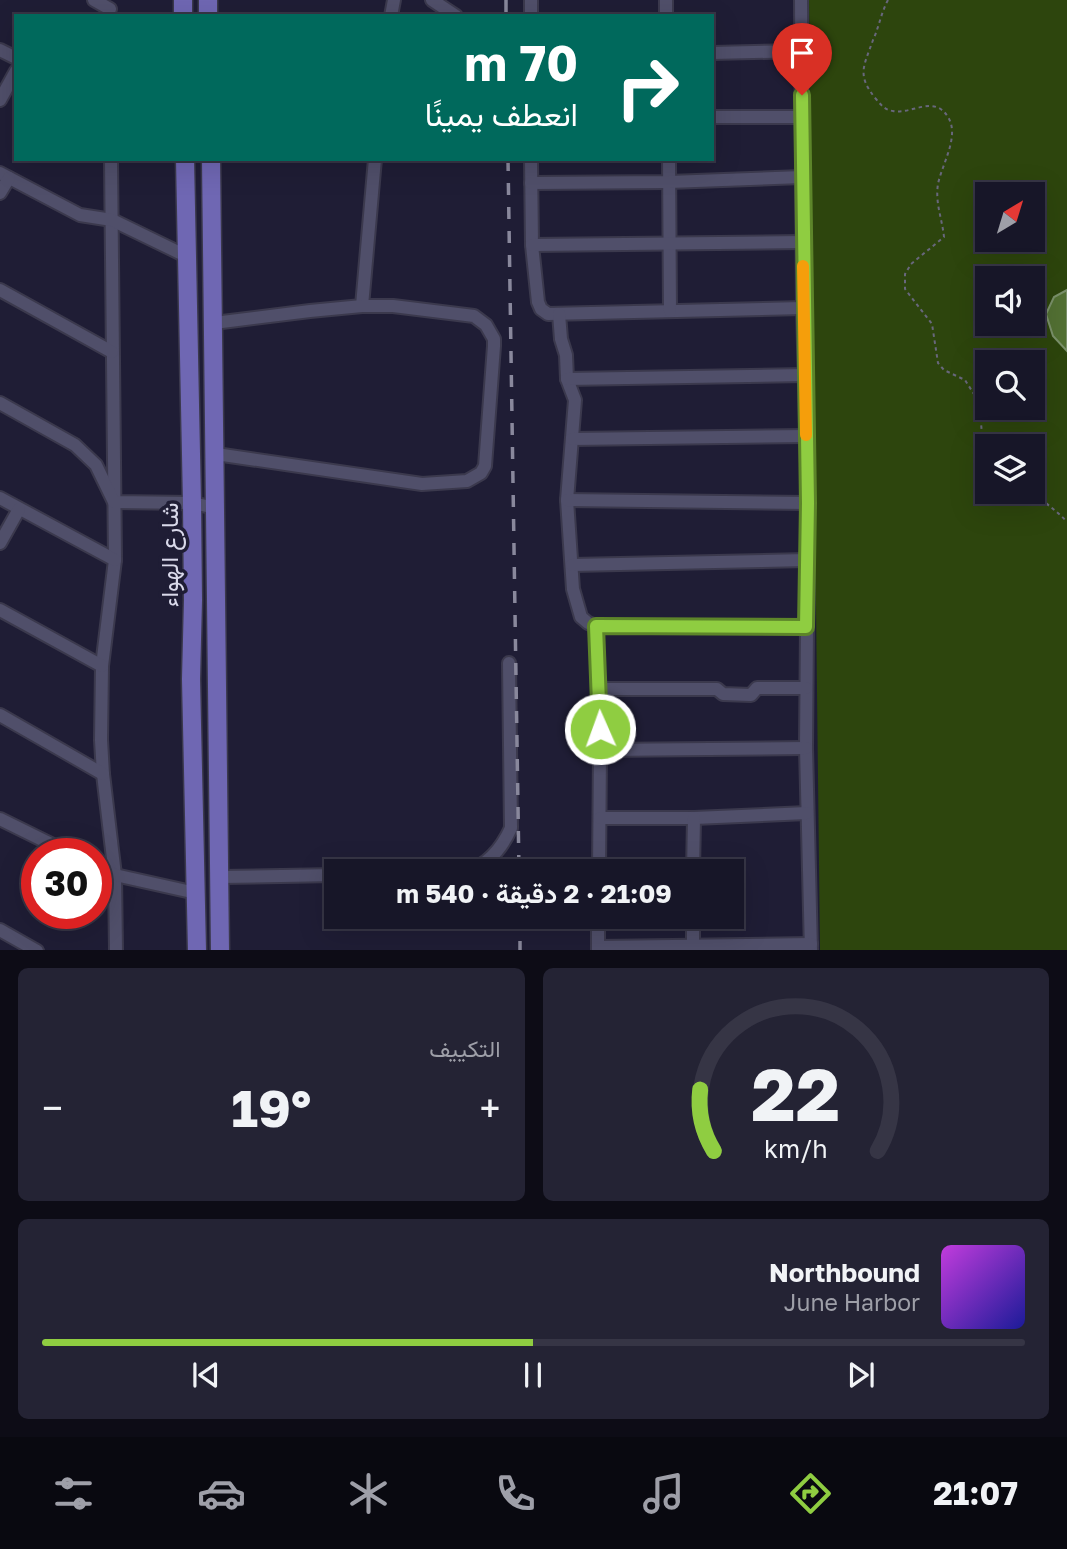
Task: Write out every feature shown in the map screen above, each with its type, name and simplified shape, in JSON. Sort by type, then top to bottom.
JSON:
[{"type":"main road","name":"شارع الهواء","points":[[185,161],[197,950]]},
{"type":"main road","name":"شارع الهواء","points":[[211,161],[220,950]]},
{"type":"street","points":[[93,0],[110,8]]},
{"type":"street","points":[[432,0],[453,14]]},
{"type":"street","points":[[598,929],[598,949],[811,947],[806,748],[808,503],[803,308],[801,0]]},
{"type":"street","points":[[714,53],[801,51]]},
{"type":"street","points":[[0,100],[14,75]]},
{"type":"street","points":[[714,117],[802,117]]},
{"type":"street","points":[[111,161],[114,560],[102,666],[103,774],[115,875],[116,950]]},
{"type":"street","points":[[362,306],[375,161]]},
{"type":"street","points":[[531,161],[532,245],[538,302],[541,309],[548,313],[803,308]]},
{"type":"street","points":[[669,161],[670,311]]},
{"type":"street","points":[[0,193],[4,175],[80,215],[112,220],[186,256]]},
{"type":"street","points":[[531,183],[802,177]]},
{"type":"street","points":[[532,245],[803,242]]},
{"type":"street","points":[[0,290],[112,352]]},
{"type":"street","points":[[214,323],[362,306],[393,306],[474,316],[486,325],[494,339],[485,466],[481,473],[467,481],[422,484],[216,454]]},
{"type":"street","points":[[559,314],[567,379],[575,400],[567,500],[577,607],[581,617],[596,626],[806,627]]},
{"type":"street","points":[[567,379],[806,375]]},
{"type":"street","points":[[0,403],[75,445],[96,465],[114,502]]},
{"type":"street","points":[[572,439],[806,436]]},
{"type":"street","points":[[0,498],[114,560]]},
{"type":"street","points":[[567,500],[808,503]]},
{"type":"street","points":[[114,502],[192,503],[216,508]]},
{"type":"street","points":[[0,543],[19,509]]},
{"type":"street","points":[[572,565],[807,560]]},
{"type":"street","points":[[0,610],[102,666]]},
{"type":"street","points":[[596,626],[600,859]]},
{"type":"street","points":[[489,859],[501,847],[511,828],[509,663]]},
{"type":"street","points":[[598,689],[717,688],[723,694],[751,695],[757,688],[806,688]]},
{"type":"street","points":[[0,715],[103,774]]},
{"type":"street","points":[[600,750],[806,748]]},
{"type":"street","points":[[600,818],[694,818],[807,813]]},
{"type":"street","points":[[693,859],[694,818]]},
{"type":"street","points":[[0,819],[39,838]]},
{"type":"street","points":[[112,874],[196,893]]},
{"type":"street","points":[[220,877],[324,875]]},
{"type":"street","points":[[693,929],[693,947]]},
{"type":"street","points":[[0,930],[37,950]]},
{"type":"path","points":[[888,0],[866,57],[863,71],[865,84],[883,107],[894,112],[918,106],[939,108],[948,117],[952,131],[937,197],[944,237],[911,264],[905,274],[905,289],[932,324],[938,363],[944,370],[965,380],[979,402],[982,434]]},
{"type":"path","points":[[1045,503],[1067,522]]},
{"type":"shaded area","points":[[809,0],[1067,0],[1067,950],[820,950]]},
{"type":"shaded area","points":[[1067,290],[1067,351],[1053,336],[1046,314],[1054,297]]},
{"type":"railway","points":[[506,0],[506,14]]},
{"type":"railway","points":[[508,161],[519,859]]},
{"type":"railway","points":[[520,929],[520,950]]},
{"type":"slow traffic","points":[[803,266],[806,435]]},
{"type":"route","points":[[600,729],[596,626],[806,627],[808,503],[803,308],[802,95]]}]
